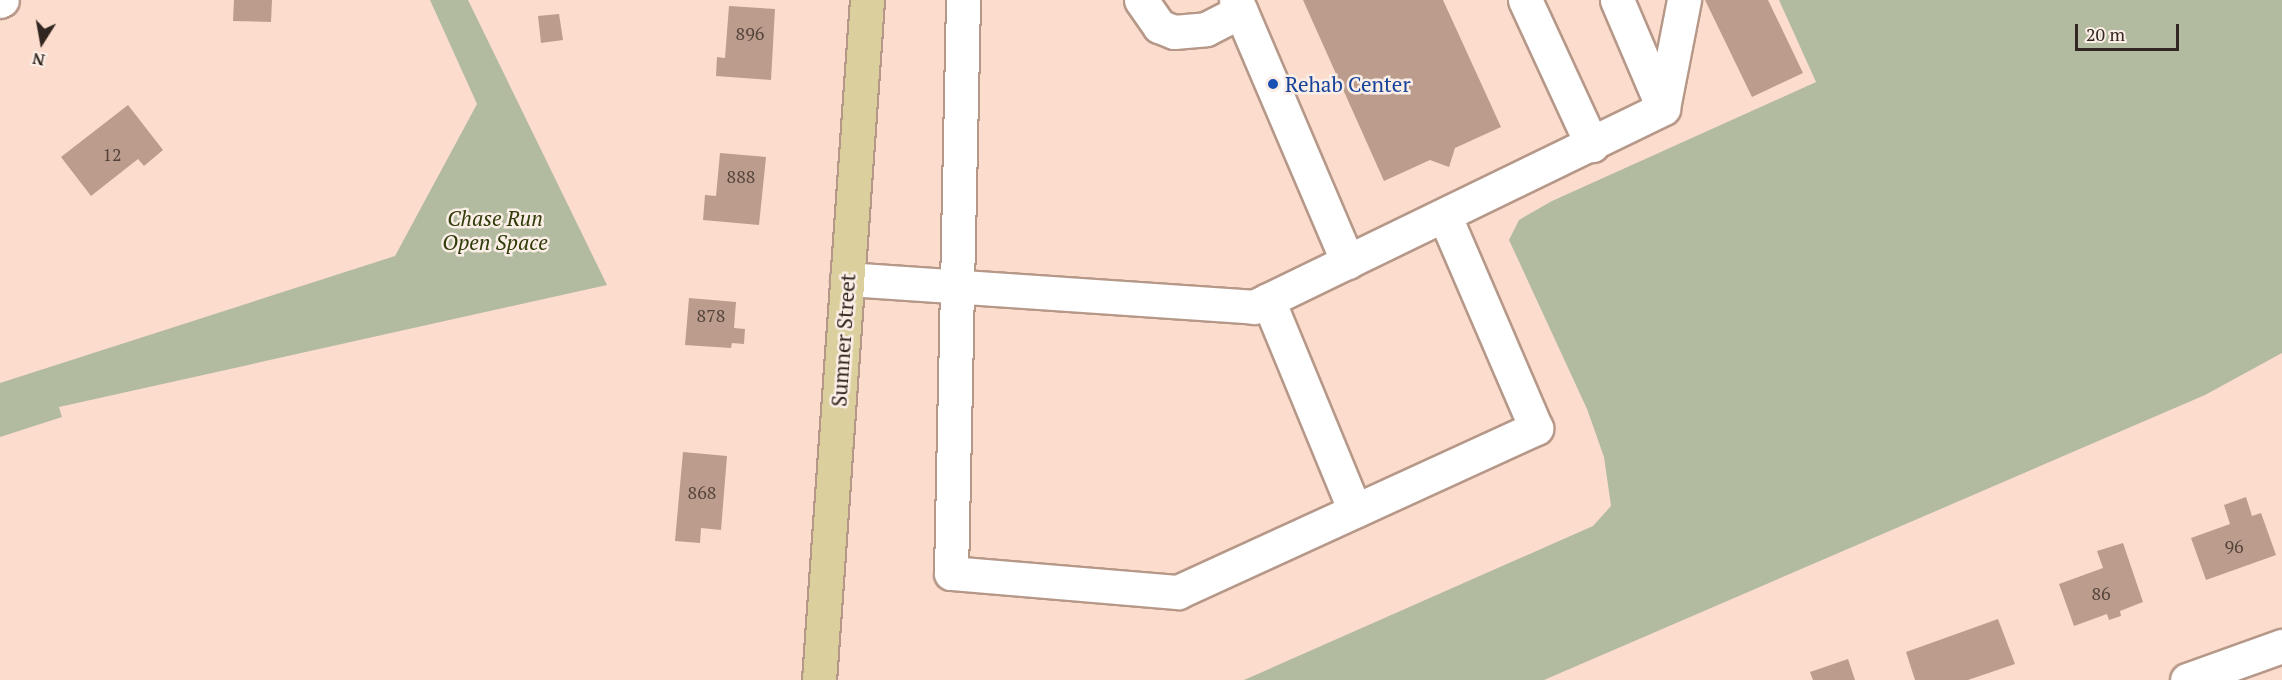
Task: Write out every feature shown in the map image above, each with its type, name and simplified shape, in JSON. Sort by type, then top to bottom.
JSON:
[{"type":"main road","name":"Sumner Street","points":[[819,680],[867,0]]},
{"type":"street","points":[[963,0],[951,573],[1178,592],[1536,428],[1445,217]]},
{"type":"street","points":[[1136,0],[1141,0],[1159,26],[1174,32],[1206,29],[1238,5],[1348,262]]},
{"type":"street","points":[[1525,0],[1592,145]]},
{"type":"street","points":[[1617,0],[1663,108]]},
{"type":"street","points":[[1663,108],[1684,0]]},
{"type":"street","points":[[847,279],[1254,307],[1445,217],[1663,108]]},
{"type":"street","points":[[1268,300],[1355,511]]},
{"type":"street","points":[[2187,680],[2282,646]]},
{"type":"green space","name":"Chase Run Open Space","points":[[430,0],[468,0],[607,285],[59,407],[62,417],[0,437],[0,383],[395,256],[477,104]]},
{"type":"green space","points":[[1779,0],[2282,0],[2282,353],[2205,395],[1544,680],[1244,680],[1593,526],[1611,506],[1604,457],[1587,409],[1509,240],[1519,220],[1552,201],[1816,82]]},
{"type":"building","points":[[234,0],[272,0],[271,22],[233,21]]},
{"type":"building","points":[[1303,0],[1443,0],[1501,127],[1455,148],[1449,167],[1430,160],[1384,181]]},
{"type":"building","points":[[1705,0],[1768,0],[1803,73],[1752,97]]},
{"type":"building","points":[[729,6],[775,9],[771,80],[716,76],[717,57],[725,58]]},
{"type":"building","points":[[559,14],[563,40],[541,43],[538,16]]},
{"type":"building","points":[[128,105],[163,150],[144,166],[138,159],[91,196],[61,157]]},
{"type":"building","points":[[720,153],[766,157],[759,225],[703,220],[705,195],[716,196]]},
{"type":"building","points":[[689,298],[736,302],[734,328],[745,329],[744,344],[732,343],[731,348],[685,345]]},
{"type":"building","points":[[683,452],[727,456],[721,530],[701,528],[700,543],[675,541]]},
{"type":"building","points":[[2246,497],[2252,516],[2261,513],[2276,555],[2206,580],[2191,538],[2230,524],[2224,505]]},
{"type":"building","points":[[2123,543],[2143,602],[2120,611],[2121,616],[2109,620],[2107,614],[2074,626],[2059,584],[2103,568],[2097,551]]},
{"type":"building","points":[[1998,619],[2015,664],[1968,680],[1915,680],[1906,652]]},
{"type":"building","points":[[1848,659],[1855,680],[1813,680],[1810,672]]},
{"type":"place","name":"Rehab Center","points":[[1273,84]]}]
